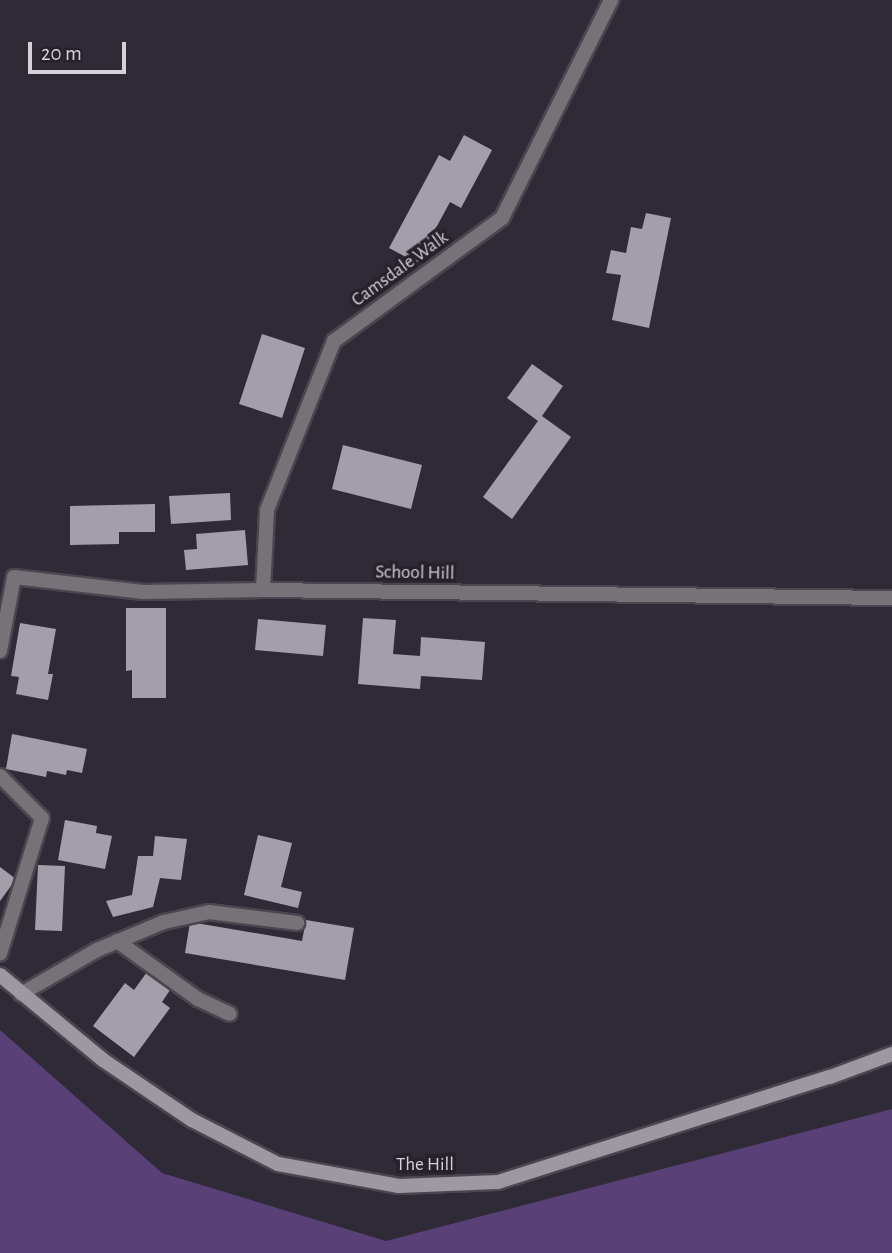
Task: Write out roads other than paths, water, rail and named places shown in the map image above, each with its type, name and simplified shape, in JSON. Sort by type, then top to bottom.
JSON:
[{"type":"main road","name":"The Hill","points":[[0,975],[103,1060],[192,1120],[278,1164],[399,1186],[498,1182],[830,1077],[892,1054]]},
{"type":"street","name":"Camsdale Walk","points":[[263,590],[267,510],[334,341],[502,218],[611,0]]},
{"type":"street","name":"School Hill","points":[[0,651],[14,577],[143,592],[263,590],[892,598]]},
{"type":"street","points":[[0,776],[42,818],[0,954]]},
{"type":"street","points":[[21,994],[117,941],[164,922],[209,912],[297,923]]},
{"type":"street","points":[[117,941],[198,999],[230,1014]]}]
